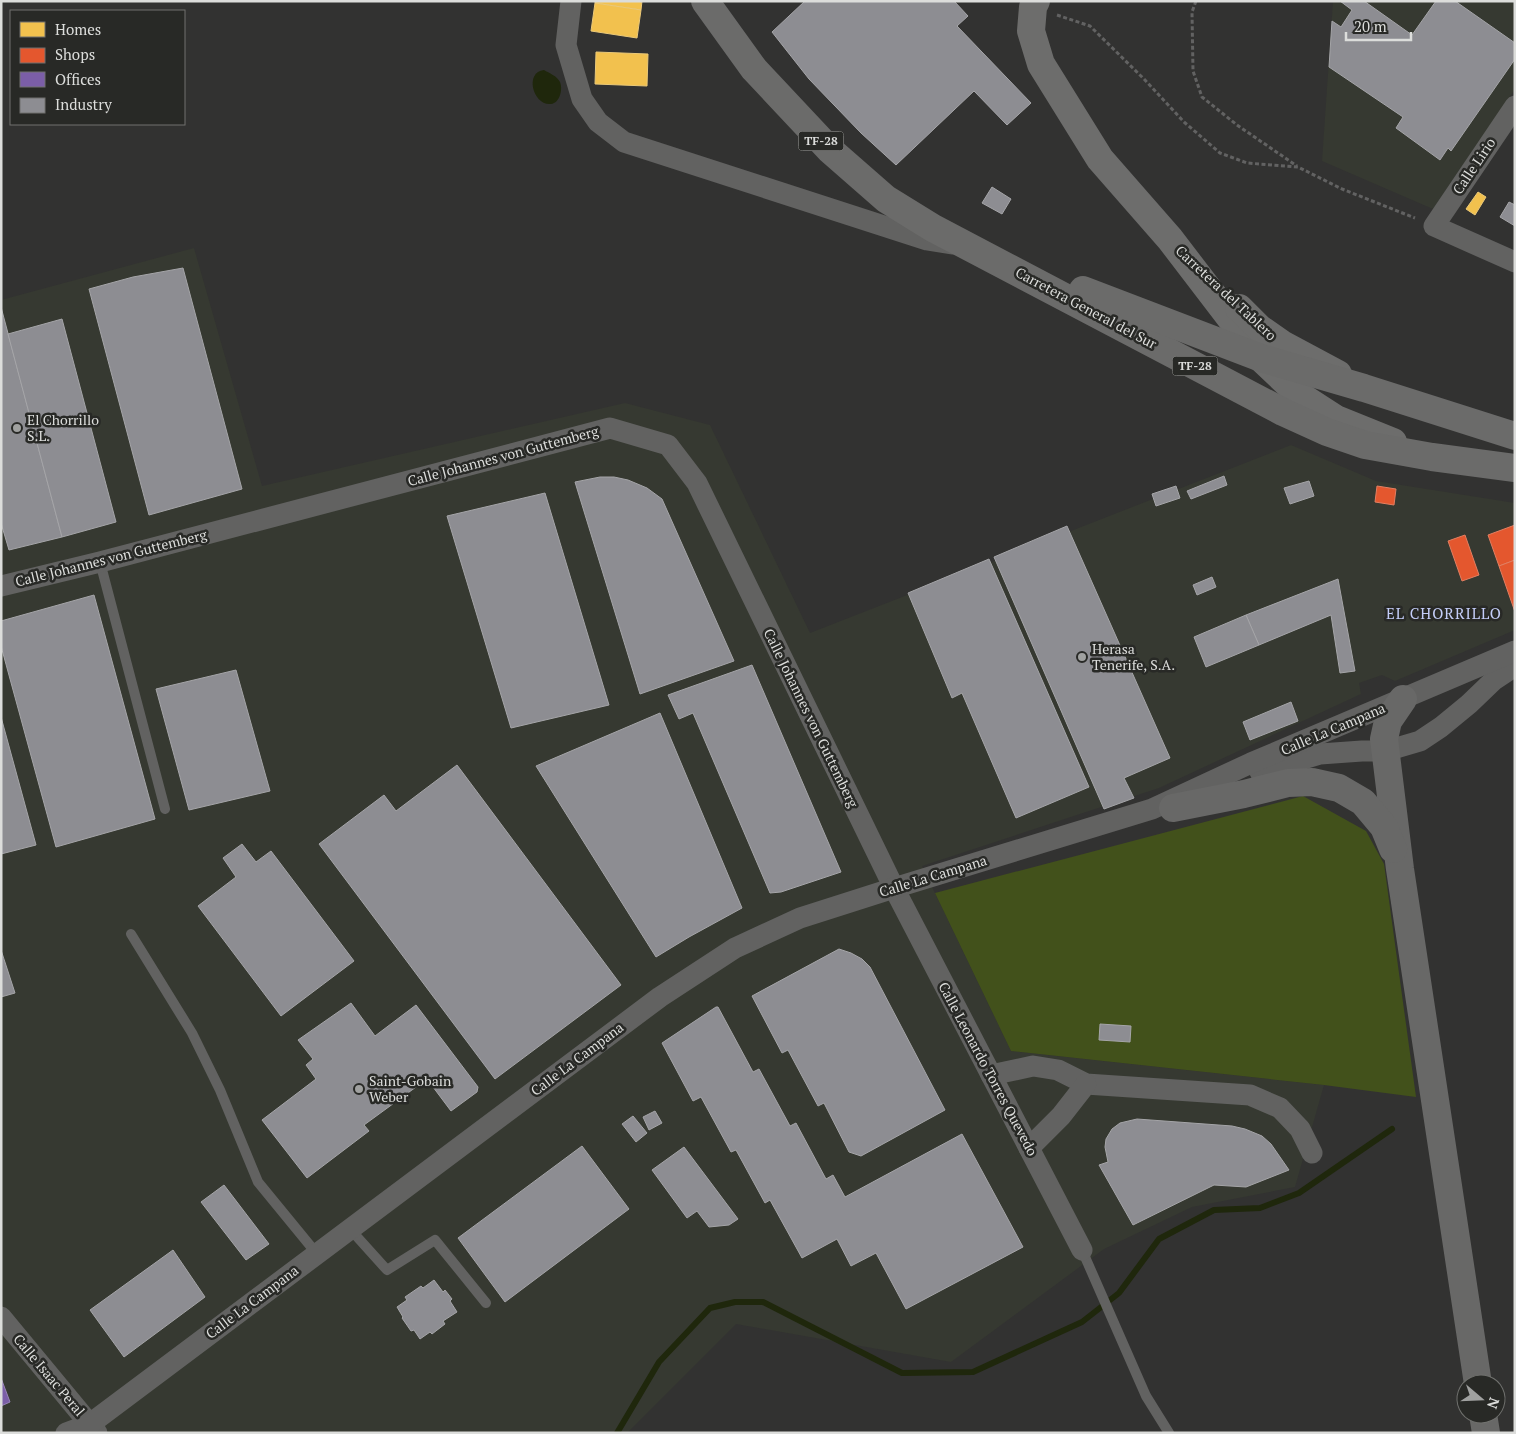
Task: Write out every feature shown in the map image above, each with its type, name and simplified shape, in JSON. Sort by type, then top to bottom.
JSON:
[{"type":"highway","points":[[1403,699],[1388,722],[1384,739],[1400,869],[1476,1374]]},
{"type":"highway","points":[[1163,809],[1244,794],[1288,783],[1312,782],[1339,788],[1363,802],[1384,827],[1400,869]]},
{"type":"main road","name":"Carretera General del Sur","points":[[705,1],[754,69],[830,150],[886,199],[933,228],[1283,412],[1327,432],[1365,445],[1432,457],[1515,468]]},
{"type":"main road","name":"Carretera del Tablero","points":[[1032,3],[1031,31],[1041,64],[1100,159],[1170,239],[1259,328],[1282,344],[1364,388]]},
{"type":"main road","name":"Carretera del Tablero","points":[[1170,239],[1261,358],[1302,396],[1336,419],[1432,457]]},
{"type":"main road","name":"Carretera General del Sur","points":[[969,246],[1261,358],[1364,388],[1515,436]]},
{"type":"main road","name":"Carretera del Tablero","points":[[1191,331],[1206,318],[1209,311],[1211,293]]},
{"type":"street","points":[[570,1],[566,45],[582,99],[598,122],[624,142],[927,240],[969,246]]},
{"type":"street","name":"Calle Lirio","points":[[1434,226],[1515,106]]},
{"type":"street","points":[[1434,226],[1515,262]]},
{"type":"street","name":"Calle Johannes von Guttemberg","points":[[1,586],[100,562],[610,428],[668,445],[697,483],[894,888]]},
{"type":"street","name":"Calle La Campana","points":[[1163,809],[1251,763],[1515,651]]},
{"type":"street","name":"Calle La Campana","points":[[66,1433],[94,1428],[350,1228],[660,996],[735,948],[800,918],[894,888],[1163,809],[1256,774],[1320,754],[1362,750],[1386,751],[1420,741],[1469,704],[1494,680],[1515,666]]},
{"type":"street","name":"Calle Leonardo Torres Quevedo","points":[[894,888],[1082,1250]]},
{"type":"street","points":[[991,1075],[1032,1066],[1058,1070],[1086,1084],[1250,1095],[1280,1108],[1300,1129],[1312,1153]]},
{"type":"street","points":[[1029,1148],[1061,1116],[1086,1084]]},
{"type":"street","name":"Calle Isaac Peral","points":[[1,1317],[94,1428]]},
{"type":"lane","points":[[100,562],[165,809]]},
{"type":"lane","points":[[131,934],[192,1033],[220,1090],[258,1182],[317,1254]]},
{"type":"lane","points":[[350,1228],[387,1270],[435,1240],[486,1303]]},
{"type":"lane","points":[[1082,1250],[1146,1396],[1169,1433]]},
{"type":"path","points":[[1196,1],[1192,12],[1193,71],[1202,96],[1237,125],[1298,167],[1342,189],[1434,226]]},
{"type":"path","points":[[1032,3],[1090,26],[1144,79],[1184,122],[1220,153],[1247,163],[1298,167]]},
{"type":"shaded area","points":[[1333,1],[1515,1],[1515,89],[1433,209],[1322,161]]},
{"type":"shaded area","points":[[544,70],[557,78],[561,85],[559,98],[551,104],[540,100],[533,88],[534,76]]},
{"type":"shaded area","points":[[194,248],[262,486],[625,403],[710,425],[810,633],[1291,445],[1376,481],[1515,503],[1515,630],[1395,681],[1382,675],[1359,683],[1361,694],[1159,788],[922,866],[1011,1051],[1324,1085],[1295,1187],[1192,1207],[1104,1249],[951,1362],[736,1324],[627,1433],[1,1433],[1,300]]},
{"type":"green space","points":[[1303,796],[1366,831],[1384,864],[1416,1097],[1324,1085],[1011,1051],[935,893]]},
{"type":"building: Homes","points":[[595,1],[642,1],[641,10],[595,3]]},
{"type":"building: Homes","points":[[595,3],[641,10],[637,38],[591,31]]},
{"type":"building: Homes","points":[[596,52],[648,54],[647,86],[595,84]]},
{"type":"building: Homes","points":[[1478,192],[1486,197],[1475,215],[1466,209]]},
{"type":"building: Shops","points":[[1377,486],[1396,489],[1394,505],[1375,502]]},
{"type":"building: Shops","points":[[1515,525],[1515,560],[1499,566],[1488,535]]},
{"type":"building: Shops","points":[[1465,535],[1479,575],[1462,581],[1448,541]]},
{"type":"building: Shops","points":[[1515,560],[1515,612],[1499,566]]},
{"type":"building: Offices","points":[[1,1378],[10,1402],[1,1406]]},
{"type":"building: Industry","points":[[805,1],[954,1],[968,16],[957,26],[1031,103],[1007,125],[974,91],[896,165],[861,133],[809,79],[772,32]]},
{"type":"building: Industry","points":[[1340,1],[1364,1],[1412,35],[1436,1],[1455,1],[1515,43],[1515,59],[1451,151],[1448,148],[1440,160],[1396,128],[1403,117],[1329,67],[1332,21],[1341,27],[1352,10]]},
{"type":"building: Industry","points":[[992,187],[1011,199],[1002,214],[982,203]]},
{"type":"building: Industry","points":[[1509,202],[1515,205],[1515,226],[1500,217]]},
{"type":"building: Industry","points":[[183,268],[242,489],[149,515],[89,289],[133,277]]},
{"type":"building: Industry","name":"El Chorrillo S.L.","points":[[1,307],[62,537],[9,550],[1,523]]},
{"type":"building: Industry","points":[[62,319],[116,522],[62,537],[8,334]]},
{"type":"building: Industry","points":[[1224,476],[1227,485],[1191,499],[1187,491]]},
{"type":"building: Industry","points":[[600,477],[628,480],[647,488],[662,499],[734,661],[640,694],[575,482]]},
{"type":"building: Industry","points":[[1309,481],[1314,496],[1290,504],[1284,488]]},
{"type":"building: Industry","points":[[1176,486],[1180,498],[1156,506],[1152,494]]},
{"type":"building: Industry","points":[[545,493],[609,705],[511,728],[447,516]]},
{"type":"building: Industry","name":"Herasa Tenerife, S.A.","points":[[1067,526],[1170,758],[1124,778],[1134,798],[1104,809],[994,557]]},
{"type":"building: Industry","points":[[989,559],[1089,787],[1016,818],[962,693],[952,698],[908,593]]},
{"type":"building: Industry","points":[[1212,577],[1216,587],[1197,595],[1193,585]]},
{"type":"building: Industry","points":[[1338,579],[1355,671],[1340,673],[1331,615],[1259,645],[1246,615]]},
{"type":"building: Industry","points":[[94,595],[155,819],[56,847],[1,646],[1,621]]},
{"type":"building: Industry","points":[[1246,615],[1259,645],[1206,667],[1194,637]]},
{"type":"building: Industry","points":[[752,665],[841,872],[781,892],[770,893],[693,713],[679,719],[668,695]]},
{"type":"building: Industry","points":[[236,670],[270,791],[189,810],[156,689]]},
{"type":"building: Industry","points":[[1291,702],[1298,721],[1250,740],[1243,722]]},
{"type":"building: Industry","points":[[660,713],[742,908],[656,957],[536,766]]},
{"type":"building: Industry","points":[[1,717],[36,845],[1,854]]},
{"type":"building: Industry","points":[[457,765],[621,985],[495,1079],[319,844],[384,795],[396,811]]},
{"type":"building: Industry","points":[[242,844],[256,862],[271,851],[354,961],[281,1016],[198,906],[236,877],[223,858]]},
{"type":"building: Industry","points":[[839,949],[862,959],[870,967],[945,1110],[861,1156],[849,1152],[824,1103],[818,1106],[788,1050],[782,1053],[752,996]]},
{"type":"building: Industry","points":[[1,950],[15,993],[1,997]]},
{"type":"building: Industry","name":"Saint-Gobain Weber","points":[[351,1003],[375,1036],[416,1005],[478,1087],[477,1092],[451,1111],[427,1079],[364,1125],[369,1131],[307,1178],[262,1120],[316,1079],[306,1065],[313,1059],[298,1040]]},
{"type":"building: Industry","points":[[718,1007],[753,1072],[759,1069],[790,1126],[796,1123],[826,1179],[833,1175],[845,1197],[962,1134],[1023,1247],[906,1309],[876,1253],[851,1266],[837,1239],[802,1258],[770,1200],[765,1203],[736,1150],[731,1152],[701,1097],[693,1101],[662,1043]]},
{"type":"building: Industry","points":[[1100,1024],[1131,1026],[1130,1042],[1099,1040]]},
{"type":"building: Industry","points":[[655,1111],[662,1123],[649,1130],[643,1117]]},
{"type":"building: Industry","points":[[633,1116],[647,1133],[636,1142],[622,1124]]},
{"type":"building: Industry","points":[[1137,1119],[1232,1126],[1245,1129],[1262,1136],[1271,1144],[1289,1170],[1246,1187],[1214,1185],[1133,1225],[1099,1165],[1108,1162],[1105,1147],[1106,1139],[1112,1129],[1120,1123]]},
{"type":"building: Industry","points":[[582,1146],[629,1209],[505,1302],[458,1238]]},
{"type":"building: Industry","points":[[684,1147],[738,1219],[729,1225],[709,1227],[697,1211],[687,1218],[652,1170]]},
{"type":"building: Industry","points":[[224,1185],[269,1244],[246,1260],[201,1202]]},
{"type":"building: Industry","points":[[173,1250],[205,1297],[124,1357],[90,1310]]},
{"type":"building: Industry","points":[[434,1280],[443,1292],[445,1290],[452,1299],[450,1301],[457,1312],[443,1321],[445,1324],[432,1334],[430,1332],[420,1339],[414,1330],[411,1331],[397,1307],[407,1300],[405,1297]]},
{"type":"waterway","points":[[617,1433],[659,1362],[710,1308],[735,1302],[763,1302],[902,1373],[973,1372],[1082,1322],[1119,1293],[1159,1239],[1214,1210],[1260,1208],[1299,1193],[1392,1129]]},
{"type":"place","name":"El Chorrillo S.L.","points":[[17,428]]},
{"type":"place","name":"Herasa Tenerife, S.A.","points":[[1082,657]]},
{"type":"place","name":"Saint-Gobain Weber","points":[[359,1089]]},
{"type":"district","name":"EL CHORRILLO","points":[[1444,614]]}]
